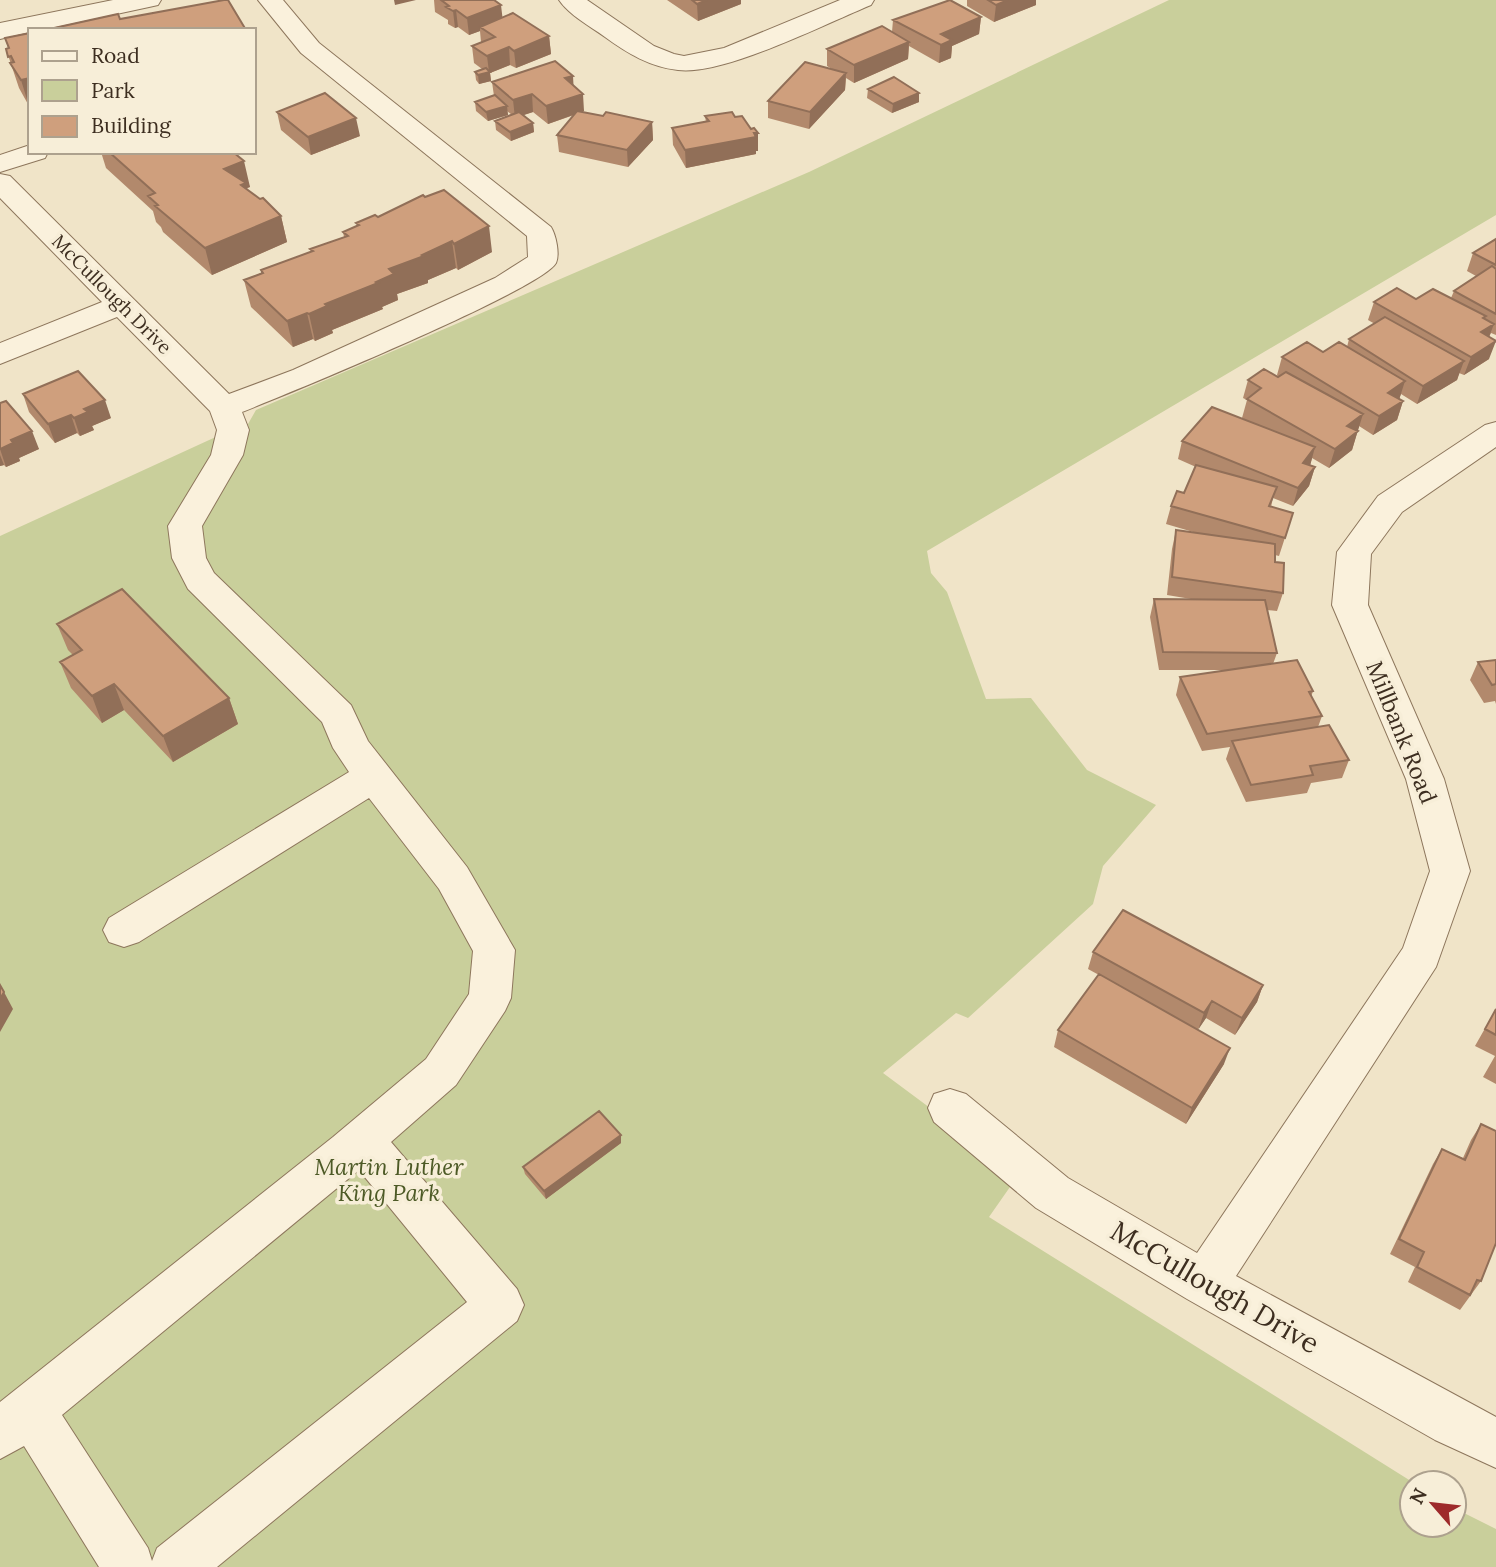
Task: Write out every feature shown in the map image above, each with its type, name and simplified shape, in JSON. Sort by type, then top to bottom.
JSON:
[{"type":"street","points":[[0,30],[149,0]]},
{"type":"street","points":[[129,1567],[15,1422],[441,1072],[489,998],[494,950],[453,878],[352,748],[338,715],[200,580],[189,558],[185,526],[227,454],[233,430],[225,407],[304,377],[505,284],[543,260],[541,233],[310,48],[271,0]]},
{"type":"street","points":[[571,0],[655,57],[682,63],[712,60],[733,53],[862,0]]},
{"type":"street","points":[[1,180],[33,154]]},
{"type":"street","name":"McCullough Drive","points":[[1,180],[225,407]]},
{"type":"street","points":[[0,354],[123,304]]},
{"type":"street","name":"Millbank Road","points":[[1205,1283],[1421,955],[1450,871],[1425,779],[1350,605],[1354,552],[1390,504],[1496,432]]},
{"type":"street","points":[[124,930],[372,777]]},
{"type":"street","name":"McCullough Drive","points":[[950,1108],[1052,1193],[1453,1423],[1496,1443]]},
{"type":"street","points":[[176,1567],[500,1305],[361,1140]]},
{"type":"green space","name":"Martin Luther King Park","points":[[1169,0],[1496,0],[1496,215],[927,551],[931,573],[947,592],[986,699],[1031,698],[1087,770],[1156,805],[1103,866],[1093,904],[968,1018],[956,1013],[883,1073],[1019,1174],[989,1217],[1398,1473],[1398,1539],[1468,1539],[1468,1515],[1496,1529],[1496,1567],[0,1567],[0,536],[244,424],[249,430],[248,424],[256,410],[809,172]]},
{"type":"building","points":[[228,0],[245,28],[54,28],[118,14],[120,19]]},
{"type":"building","points":[[441,0],[494,0],[501,5],[467,18],[446,7],[449,6]]},
{"type":"building","points":[[950,0],[981,17],[941,34],[952,40],[941,45],[893,20]]},
{"type":"building","points":[[988,0],[1008,0],[996,5]]},
{"type":"building","points":[[513,13],[549,36],[514,51],[509,47],[487,56],[472,46],[495,37],[480,27]]},
{"type":"building","points":[[882,26],[909,42],[854,65],[827,49]]},
{"type":"building","points":[[28,33],[28,78],[21,80],[10,63],[14,62],[11,56],[8,57],[6,49],[9,48],[5,38]]},
{"type":"building","points":[[555,61],[573,76],[565,78],[583,94],[546,106],[532,94],[513,100],[492,82]]},
{"type":"building","points":[[805,62],[846,73],[810,112],[768,101]]},
{"type":"building","points":[[486,68],[490,72],[478,75],[475,72]]},
{"type":"building","points":[[894,77],[919,93],[893,104],[868,89]]},
{"type":"building","points":[[325,93],[356,118],[308,137],[277,112]]},
{"type":"building","points":[[495,95],[507,106],[486,112],[475,102]]},
{"type":"building","points":[[577,111],[603,116],[606,112],[652,122],[627,150],[557,135]]},
{"type":"building","points":[[519,112],[533,123],[510,132],[495,121]]},
{"type":"building","points":[[732,112],[735,117],[742,116],[751,129],[754,128],[758,133],[754,133],[756,137],[685,150],[672,128],[709,121],[705,116]]},
{"type":"building","points":[[111,154],[235,154],[244,161],[224,169],[246,183],[241,185],[260,199],[263,198],[281,216],[205,248],[155,206],[158,205],[148,196],[155,193]]},
{"type":"building","points":[[444,190],[489,226],[454,244],[452,241],[422,255],[424,256],[389,269],[394,274],[325,304],[327,306],[287,321],[244,280],[263,273],[261,270],[313,251],[310,249],[348,236],[343,232],[359,225],[356,223],[375,215],[378,217],[423,195],[425,197]]},
{"type":"building","points":[[1496,239],[1496,265],[1473,253]]},
{"type":"building","points":[[1492,266],[1496,269],[1496,314],[1454,291]]},
{"type":"building","points":[[1397,288],[1416,299],[1433,289],[1486,316],[1483,318],[1494,324],[1481,332],[1496,341],[1471,357],[1374,302]]},
{"type":"building","points":[[1385,317],[1464,361],[1423,386],[1349,339]]},
{"type":"building","points":[[1307,342],[1323,352],[1339,342],[1405,381],[1388,393],[1403,401],[1379,416],[1282,357]]},
{"type":"building","points":[[1264,369],[1278,377],[1286,372],[1363,414],[1347,426],[1358,431],[1335,449],[1247,399],[1261,388],[1248,380]]},
{"type":"building","points":[[78,371],[105,400],[84,409],[88,412],[74,418],[71,415],[48,424],[23,394]]},
{"type":"building","points":[[6,401],[32,431],[11,440],[13,443],[0,449],[0,403]]},
{"type":"building","points":[[1212,407],[1315,447],[1303,463],[1315,467],[1298,488],[1182,441]]},
{"type":"building","points":[[1196,465],[1277,487],[1269,506],[1293,513],[1285,538],[1171,506],[1177,491],[1184,493]]},
{"type":"building","points":[[1176,530],[1275,544],[1275,562],[1284,563],[1283,593],[1172,577]]},
{"type":"building","points":[[122,589],[229,698],[163,736],[114,684],[92,696],[60,662],[82,650],[57,624]]},
{"type":"building","points":[[1154,599],[1265,600],[1277,653],[1163,652]]},
{"type":"building","points":[[1297,660],[1322,716],[1207,734],[1180,677]]},
{"type":"building","points":[[1496,660],[1496,684],[1492,685],[1478,662]]},
{"type":"building","points":[[1329,725],[1349,760],[1310,766],[1313,775],[1251,785],[1232,741]]},
{"type":"building","points":[[1123,910],[1263,985],[1242,1018],[1212,1001],[1204,1013],[1093,952]]},
{"type":"building","points":[[1099,974],[1230,1048],[1192,1108],[1058,1030]]},
{"type":"building","points":[[1496,1009],[1496,1035],[1485,1029]]},
{"type":"building","points":[[599,1111],[621,1135],[544,1191],[523,1167]]},
{"type":"building","points":[[1481,1124],[1496,1131],[1496,1243],[1481,1281],[1477,1280],[1470,1295],[1417,1267],[1424,1252],[1399,1239],[1442,1149],[1465,1160]]}]
